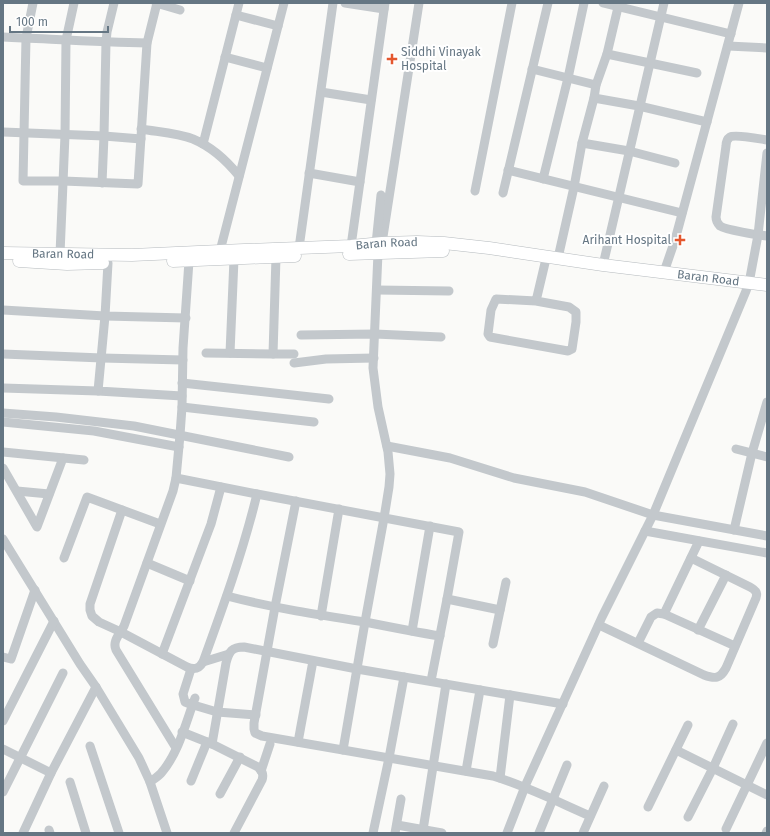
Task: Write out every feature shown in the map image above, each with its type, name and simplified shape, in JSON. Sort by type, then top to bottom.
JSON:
[{"type":"main road","name":"Baran Road","points":[[3,260],[67,264],[189,261],[322,254],[417,242],[467,245],[603,265],[664,272],[747,287],[767,293]]},
{"type":"main road","name":"Baran Road","points":[[3,253],[132,255],[351,246],[379,247],[458,252],[747,287],[767,286]]},
{"type":"street","points":[[33,3],[26,38],[24,181],[138,184],[147,42],[157,3],[180,10]]},
{"type":"street","points":[[60,254],[65,135],[66,40],[74,3]]},
{"type":"street","points":[[102,182],[106,42],[114,3]]},
{"type":"street","points":[[203,144],[239,3]]},
{"type":"street","points":[[220,251],[284,3]]},
{"type":"street","points":[[299,248],[334,3]]},
{"type":"street","points":[[345,3],[385,6],[351,246]]},
{"type":"street","points":[[379,247],[419,3]]},
{"type":"street","points":[[475,191],[512,3]]},
{"type":"street","points":[[503,193],[548,3]]},
{"type":"street","points":[[543,179],[568,78],[584,3]]},
{"type":"street","points":[[603,3],[619,5],[731,34]]},
{"type":"street","points":[[603,265],[664,3]]},
{"type":"street","points":[[664,272],[682,213],[739,3]]},
{"type":"street","points":[[558,258],[582,143],[596,85],[607,54],[619,5]]},
{"type":"street","points":[[236,15],[278,26]]},
{"type":"street","points":[[3,37],[106,42],[147,42]]},
{"type":"street","points":[[728,46],[767,48]]},
{"type":"street","points":[[607,54],[697,74]]},
{"type":"street","points":[[225,57],[267,68]]},
{"type":"street","points":[[532,70],[596,85]]},
{"type":"street","points":[[321,92],[371,100]]},
{"type":"street","points":[[594,98],[639,106],[707,122]]},
{"type":"street","points":[[141,129],[193,139],[203,144],[225,160],[239,176]]},
{"type":"street","points":[[3,132],[140,139]]},
{"type":"street","points":[[763,236],[722,227],[716,221],[716,214],[728,139],[736,136],[767,140]]},
{"type":"street","points":[[582,143],[629,151],[675,163]]},
{"type":"street","points":[[507,833],[525,788],[599,625],[653,515],[747,287],[763,236],[767,153]]},
{"type":"street","points":[[508,170],[682,213]]},
{"type":"street","points":[[309,173],[360,182]]},
{"type":"street","points":[[343,750],[384,518],[390,474],[387,446],[378,407],[374,377],[381,195]]},
{"type":"street","points":[[273,354],[276,257]]},
{"type":"street","points":[[230,353],[234,259]]},
{"type":"street","points":[[176,748],[114,645],[124,626],[173,491],[176,478],[182,407],[183,348],[189,261]]},
{"type":"street","points":[[98,391],[102,358],[108,263]]},
{"type":"street","points":[[536,301],[545,263]]},
{"type":"street","points":[[377,290],[449,291]]},
{"type":"street","points":[[496,299],[536,301],[569,307],[576,312],[572,349],[568,351],[490,337],[488,334],[491,310],[496,299]]},
{"type":"street","points":[[3,310],[105,316],[186,318]]},
{"type":"street","points":[[301,335],[375,334],[441,337]]},
{"type":"street","points":[[206,352],[273,354],[294,358],[374,358]]},
{"type":"street","points":[[3,354],[183,360]]},
{"type":"street","points":[[182,383],[329,399]]},
{"type":"street","points":[[3,388],[98,391],[182,396]]},
{"type":"street","points":[[734,530],[752,453],[767,402]]},
{"type":"street","points":[[182,407],[314,422]]},
{"type":"street","points":[[3,413],[121,424],[289,457]]},
{"type":"street","points":[[3,422],[94,432],[178,447]]},
{"type":"street","points":[[387,446],[450,458],[514,478],[585,492],[653,515],[767,536]]},
{"type":"street","points":[[736,449],[767,457]]},
{"type":"street","points":[[3,452],[84,460]]},
{"type":"street","points":[[3,468],[37,527],[63,458]]},
{"type":"street","points":[[176,478],[458,532],[431,682]]},
{"type":"street","points":[[162,654],[211,524],[221,487]]},
{"type":"street","points":[[17,491],[49,494]]},
{"type":"street","points":[[122,510],[90,604],[91,614],[99,622],[191,669],[198,668],[202,665],[246,538],[257,494]]},
{"type":"street","points":[[64,558],[87,497],[160,524]]},
{"type":"street","points":[[296,501],[256,715],[254,729],[257,734],[500,778],[590,816]]},
{"type":"street","points":[[321,616],[339,509]]},
{"type":"street","points":[[412,631],[430,526]]},
{"type":"street","points":[[645,531],[767,553]]},
{"type":"street","points":[[3,539],[8,553],[35,590],[139,758],[150,782],[167,833]]},
{"type":"street","points":[[664,614],[699,541]]},
{"type":"street","points":[[599,625],[704,675],[715,678],[722,675],[757,594],[753,588],[691,558]]},
{"type":"street","points":[[147,563],[190,581]]},
{"type":"street","points":[[698,630],[726,575]]},
{"type":"street","points":[[493,644],[506,582]]},
{"type":"street","points":[[3,658],[11,659],[35,590]]},
{"type":"street","points":[[227,596],[321,616],[365,622],[440,636]]},
{"type":"street","points":[[447,599],[500,610]]},
{"type":"street","points":[[638,643],[651,617],[657,613],[664,614],[735,646]]},
{"type":"street","points":[[3,721],[54,621]]},
{"type":"street","points":[[191,781],[209,743],[229,654],[233,649],[239,647],[357,669],[563,704]]},
{"type":"street","points":[[203,662],[229,654]]},
{"type":"street","points":[[298,742],[313,661]]},
{"type":"street","points":[[191,669],[183,694],[185,702],[194,701],[217,712],[256,715]]},
{"type":"street","points":[[3,792],[63,673]]},
{"type":"street","points":[[373,833],[404,677]]},
{"type":"street","points":[[423,830],[446,684]]},
{"type":"street","points":[[24,833],[51,773],[96,687]]},
{"type":"street","points":[[466,771],[480,690]]},
{"type":"street","points":[[500,778],[510,695]]},
{"type":"street","points":[[150,782],[158,776],[169,763],[194,701]]},
{"type":"street","points":[[688,817],[733,724]]},
{"type":"street","points":[[648,807],[688,725]]},
{"type":"street","points":[[182,732],[240,757],[258,767],[261,771],[263,776],[262,780],[234,833]]},
{"type":"street","points":[[726,829],[767,742]]},
{"type":"street","points":[[261,771],[270,744]]},
{"type":"street","points":[[90,746],[119,833]]},
{"type":"street","points":[[3,749],[51,773]]},
{"type":"street","points":[[676,750],[767,795]]},
{"type":"street","points":[[220,794],[240,757]]},
{"type":"street","points":[[538,833],[567,765]]},
{"type":"street","points":[[70,782],[86,833]]},
{"type":"street","points":[[583,833],[604,786]]},
{"type":"street","points":[[401,799],[396,829],[423,830],[439,833]]},
{"type":"place","name":"Siddhi Vinayak Hospital","points":[[392,59]]},
{"type":"place","name":"Arihant Hospital","points":[[680,240]]}]
